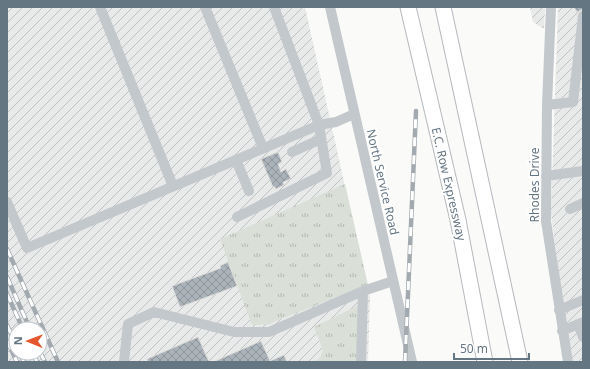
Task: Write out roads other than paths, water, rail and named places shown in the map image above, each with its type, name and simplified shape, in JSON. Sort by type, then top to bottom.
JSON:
[{"type":"highway","name":"E.C. Row Expressway","points":[[408,7],[458,220],[485,362]]},
{"type":"highway","points":[[443,7],[520,362]]},
{"type":"street","points":[[100,7],[174,186]]},
{"type":"street","points":[[205,7],[263,148]]},
{"type":"street","points":[[237,218],[327,173],[319,125],[274,7]]},
{"type":"street","name":"North Service Road","points":[[330,7],[412,362]]},
{"type":"street","name":"Rhodes Drive","points":[[551,7],[547,105],[546,221],[568,362]]},
{"type":"street","points":[[547,105],[573,102],[579,89],[583,16]]},
{"type":"street","points":[[7,202],[28,248],[263,148],[319,125],[336,122],[354,114]]},
{"type":"street","points":[[292,152],[321,139]]},
{"type":"street","points":[[236,160],[249,191]]},
{"type":"street","points":[[546,176],[583,170]]},
{"type":"street","points":[[570,209],[583,203]]},
{"type":"street","points":[[124,362],[128,324],[154,312],[234,332],[269,332],[363,291],[393,281]]},
{"type":"street","points":[[361,362],[363,291]]},
{"type":"street","points":[[559,310],[583,300]]},
{"type":"street","points":[[562,331],[581,323],[583,337]]},
{"type":"railway","points":[[405,362],[416,111]]},
{"type":"railway","points":[[7,249],[58,362]]},
{"type":"railway","points":[[7,277],[26,321]]},
{"type":"railway","points":[[7,294],[19,321]]},
{"type":"railway","points":[[7,341],[17,362]]}]
